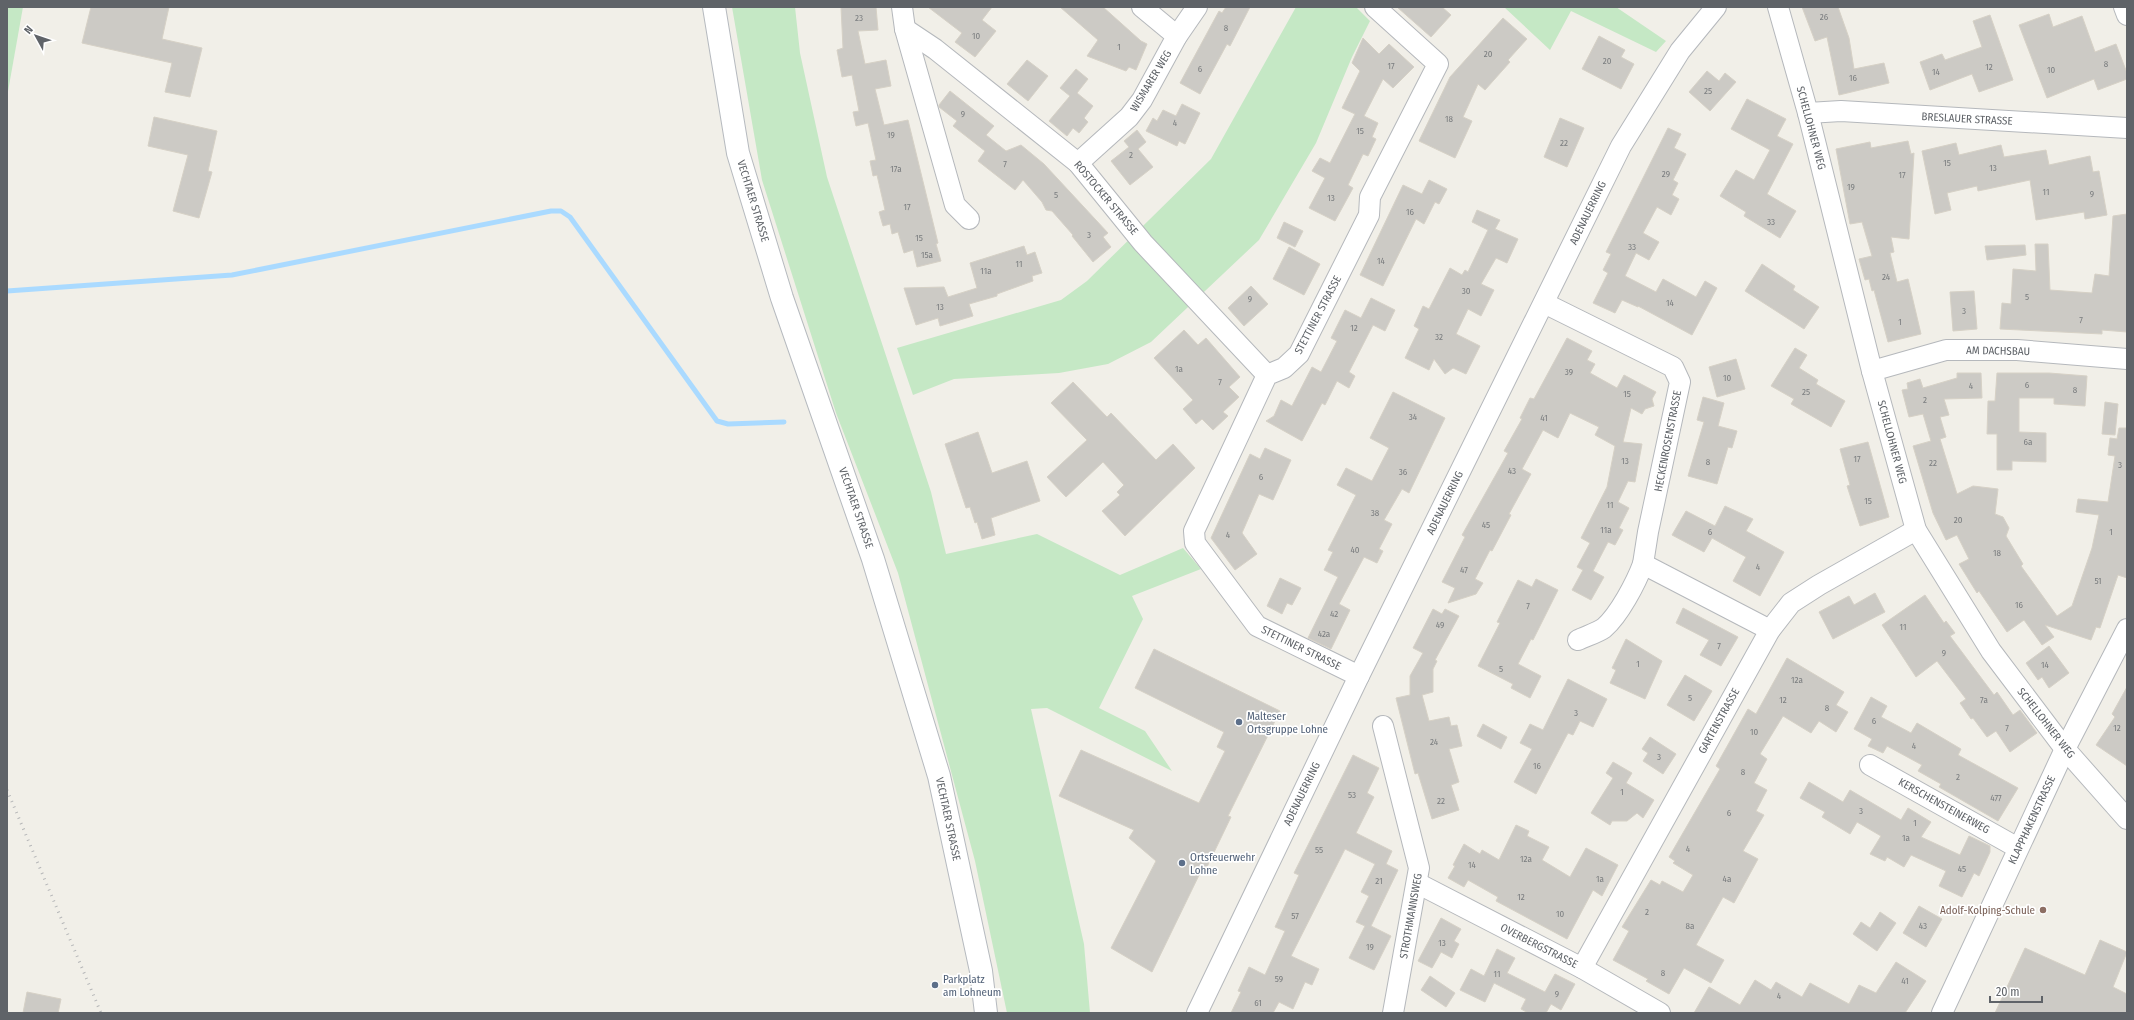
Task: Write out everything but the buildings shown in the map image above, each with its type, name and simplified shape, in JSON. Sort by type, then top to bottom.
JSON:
[{"type":"main road","name":"VECHTAER STRASSE","points":[[714,7],[738,153],[782,298],[873,559],[939,776],[981,971],[986,1013]]},
{"type":"street","points":[[902,7],[905,29],[955,206],[969,218]]},
{"type":"street","points":[[1142,7],[1177,36]]},
{"type":"street","name":"WISMARER WEG","points":[[1078,163],[1129,117],[1142,100],[1177,36],[1198,7]]},
{"type":"street","name":"STETTINER STRASSE","points":[[1359,676],[1256,626],[1195,543],[1194,531],[1267,375],[1284,368],[1299,354],[1369,215],[1370,197],[1438,64],[1375,7]]},
{"type":"street","name":"ADENAUERRING","points":[[1197,1013],[1359,676],[1621,146],[1680,51],[1716,7]]},
{"type":"street","name":"SCHELLOHNER WEG","points":[[1778,7],[1808,113],[1872,370],[1916,530],[1991,651],[2065,749],[2127,819]]},
{"type":"street","points":[[2124,7],[2127,16]]},
{"type":"street","name":"ROSTOCKER STRASSE","points":[[905,29],[935,49],[1078,163],[1143,242],[1267,375]]},
{"type":"street","name":"BRESLAUER STRASSE","points":[[1808,113],[1841,111],[2127,128]]},
{"type":"street","name":"HECKENROSENSTRASSE","points":[[1544,302],[1673,367],[1680,382],[1648,532],[1643,564],[1637,580],[1624,602],[1603,628],[1578,640]]},
{"type":"street","name":"AM DACHSBAU","points":[[1872,370],[1946,350],[2017,350],[2127,359]]},
{"type":"street","name":"GARTENSTRASSE","points":[[1582,968],[1770,630],[1791,603],[1818,585],[1916,530]]},
{"type":"street","points":[[1643,564],[1770,630]]},
{"type":"street","name":"KLAPPHAKENSTRASSE","points":[[1942,1013],[2065,749],[2127,629]]},
{"type":"street","name":"STROTHMANNSWEG","points":[[1383,726],[1419,868],[1393,1013]]},
{"type":"street","name":"KERSCHENSTEINERWEG","points":[[1870,765],[2018,848]]},
{"type":"street","name":"OVERBERGSTRASSE","points":[[1417,883],[1582,968],[1660,1013]]},
{"type":"green space","points":[[7,7],[23,7],[7,97]]},
{"type":"green space","points":[[732,7],[795,7],[800,53],[827,177],[931,492],[946,554],[1037,534],[1120,575],[1183,548],[1201,569],[1132,596],[1143,619],[1099,708],[1145,731],[1172,771],[1047,708],[1031,709],[1084,944],[1090,1013],[1007,1013],[975,861],[898,573],[836,413],[762,180]]},
{"type":"green space","points":[[1296,7],[1356,7],[1370,21],[1352,57],[1316,143],[1259,240],[1151,342],[1108,364],[1059,373],[954,379],[913,395],[897,348],[1061,300],[1087,281],[1211,159]]},
{"type":"green space","points":[[1504,7],[1616,7],[1666,41],[1656,52],[1571,11],[1550,50]]},
{"type":"waterway","points":[[7,291],[232,275],[551,211],[561,211],[570,217],[717,421],[728,424],[784,422]]},
{"type":"railway","points":[[7,790],[101,1013]]},
{"type":"place","name":"Malteser Ortsgruppe Lohne","points":[[1239,722]]},
{"type":"place","name":"Ortsfeuerwehr Lohne","points":[[1182,863]]},
{"type":"place","name":"Adolf-Kolping-Schule","points":[[2043,910]]},
{"type":"place","name":"Parkplatz am Lohneum","points":[[935,985]]}]
